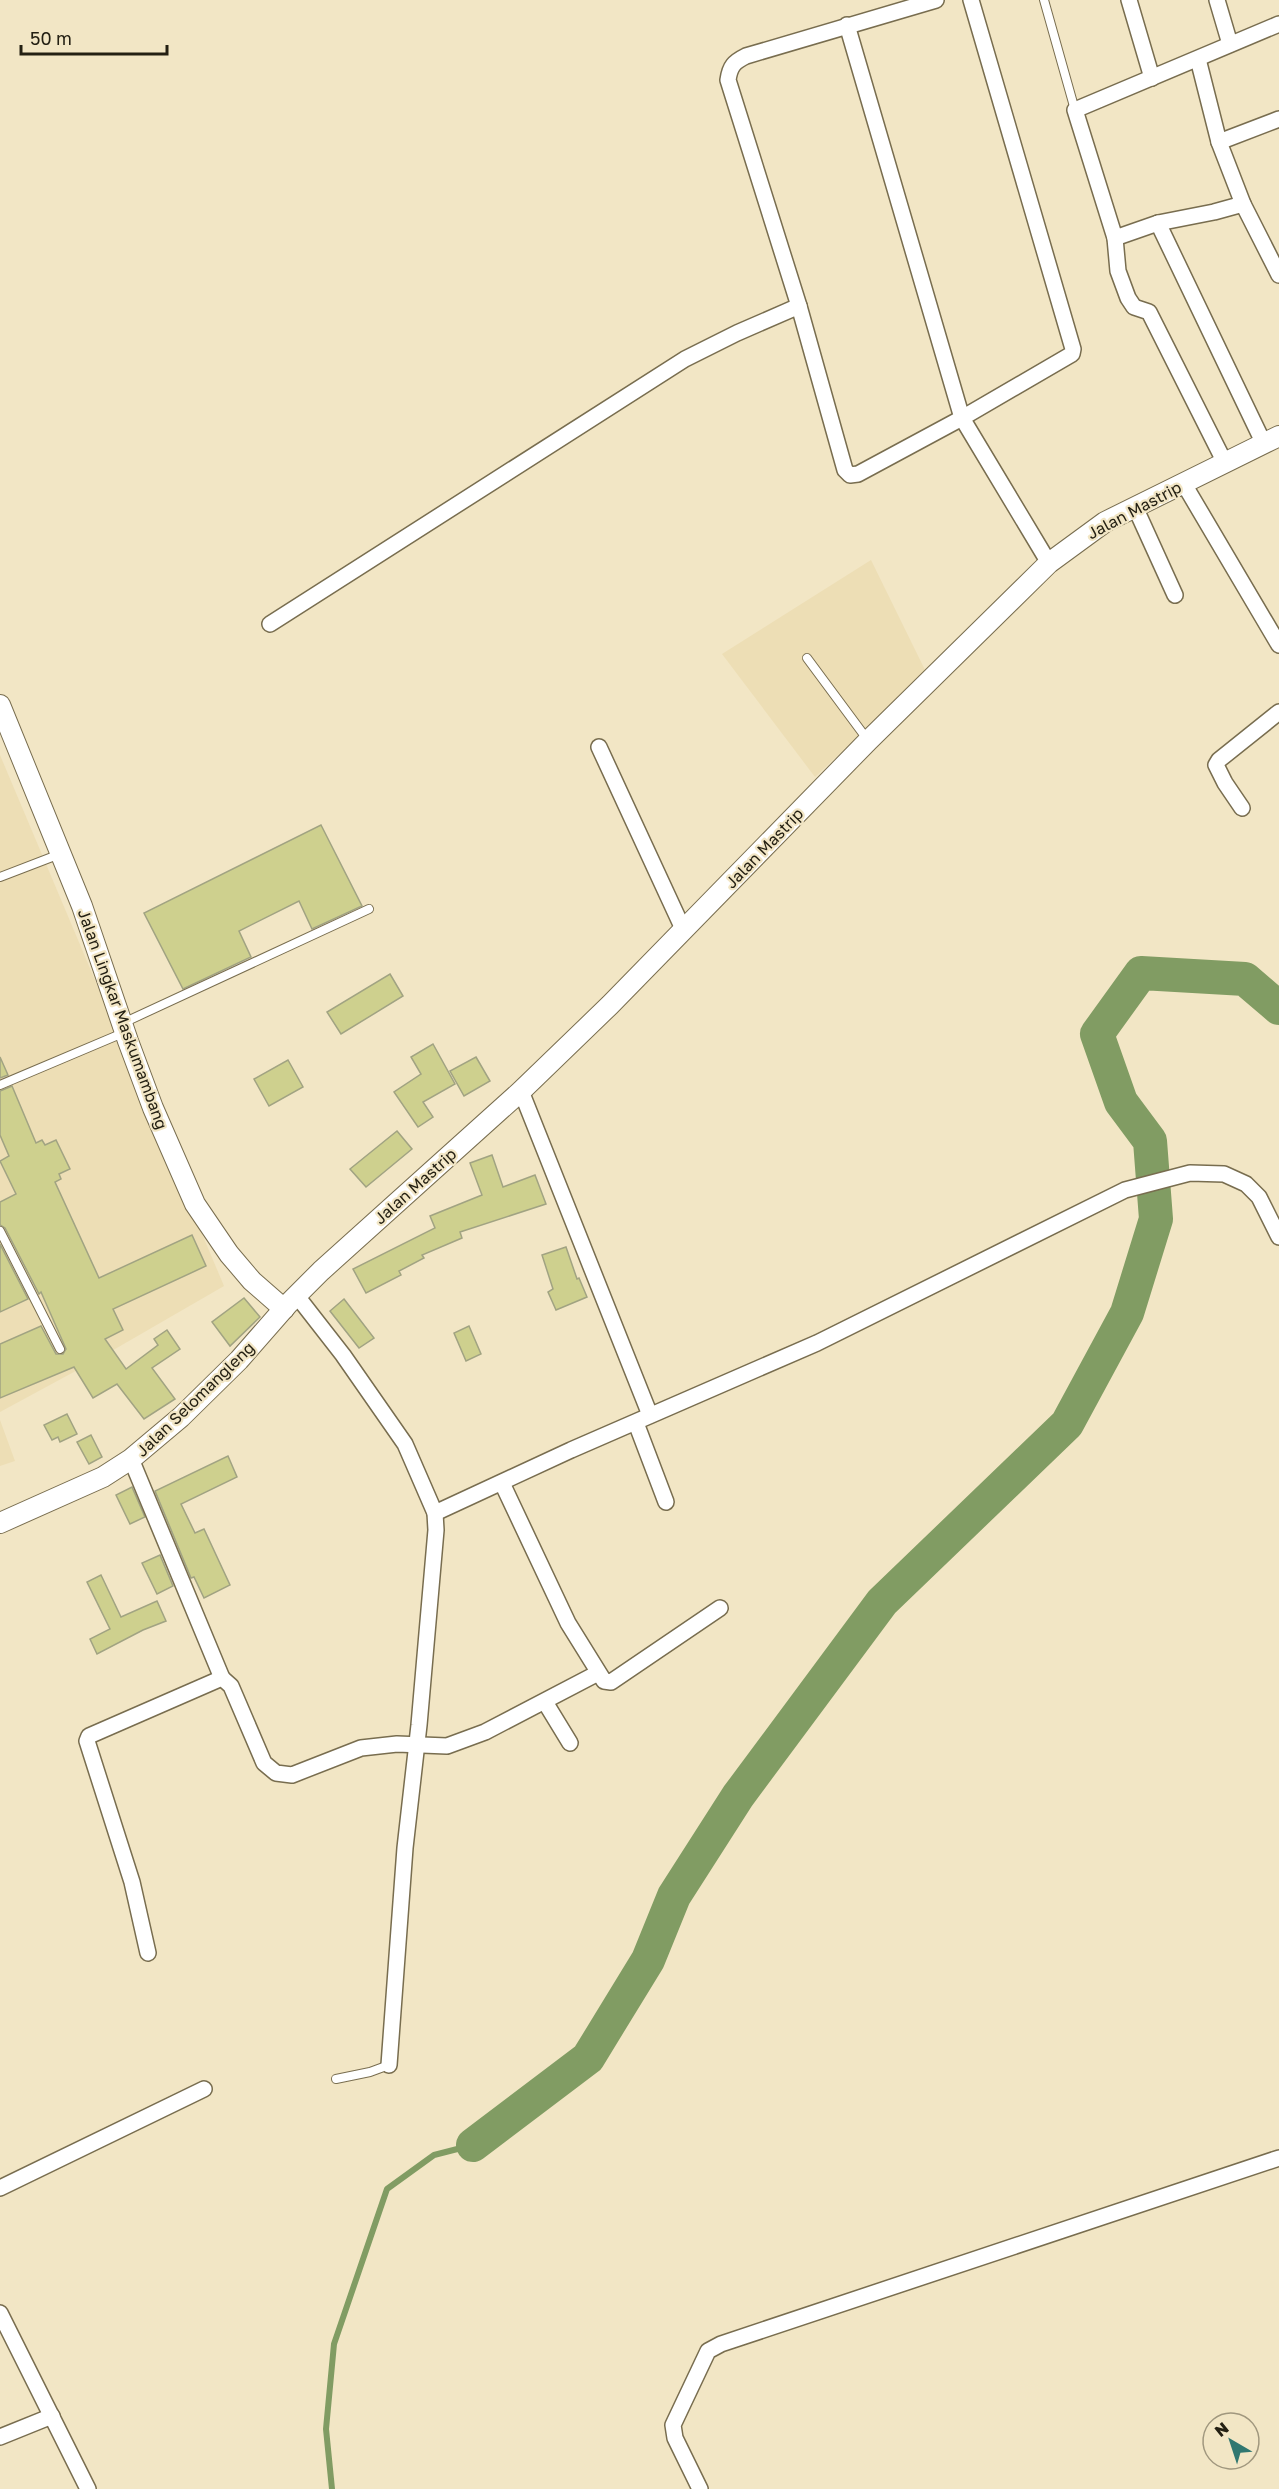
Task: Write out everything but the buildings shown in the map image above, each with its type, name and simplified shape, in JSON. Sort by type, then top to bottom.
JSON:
[{"type":"street","points":[[936,0],[746,56],[735,61],[730,68],[728,80],[799,306],[847,473],[858,474],[962,418],[1072,354],[1073,349],[971,0]]},
{"type":"street","points":[[1129,0],[1152,78]]},
{"type":"street","points":[[1217,0],[1230,44]]},
{"type":"street","points":[[1225,463],[1149,312],[1134,307],[1128,298],[1118,271],[1115,238],[1075,110],[1279,24]]},
{"type":"street","points":[[847,26],[962,418],[1049,563]]},
{"type":"street","points":[[1198,59],[1219,142],[1243,204],[1279,275]]},
{"type":"street","points":[[1219,142],[1279,119]]},
{"type":"street","points":[[1115,238],[1158,223],[1243,204]]},
{"type":"street","points":[[1158,223],[1271,440]]},
{"type":"street","points":[[270,624],[686,359],[737,333],[799,306]]},
{"type":"street","name":"Jalan Mastrip","points":[[290,1303],[383,1214],[521,1091],[684,931],[868,741],[1049,563],[1105,522],[1271,440]]},
{"type":"street","points":[[1184,484],[1273,618],[1279,645]]},
{"type":"street","points":[[1135,507],[1175,595]]},
{"type":"street","name":"Jalan Lingkar Maskumambang","points":[[0,705],[82,906],[153,1108],[195,1204],[229,1254],[252,1281],[290,1303]]},
{"type":"street","points":[[1242,808],[1216,765],[1219,760],[1279,712]]},
{"type":"street","points":[[599,747],[684,931]]},
{"type":"street","points":[[521,1091],[650,1415]]},
{"type":"street","points":[[435,1513],[571,1450],[817,1343],[1125,1191],[1190,1173],[1224,1174],[1246,1184],[1259,1197],[1279,1237]]},
{"type":"street","points":[[290,1303],[343,1355],[405,1444],[435,1513],[436,1530],[409,1745],[405,1848],[386,2066]]},
{"type":"street","name":"Jalan Selomangleng","points":[[0,1523],[90,1484],[131,1459],[181,1417],[239,1360],[290,1303]]},
{"type":"street","points":[[636,1423],[666,1502]]},
{"type":"street","points":[[131,1459],[222,1678],[231,1686],[264,1763],[276,1773],[292,1775],[361,1748],[409,1745],[447,1746],[471,1738],[598,1673]]},
{"type":"street","points":[[502,1483],[568,1623],[604,1682],[611,1682],[720,1608]]},
{"type":"street","points":[[148,1953],[132,1882],[87,1741],[89,1736],[222,1678]]},
{"type":"street","points":[[545,1702],[570,1743]]},
{"type":"street","points":[[0,2188],[204,2089]]},
{"type":"street","points":[[700,2489],[675,2438],[673,2425],[708,2351],[721,2344],[1279,2158]]},
{"type":"street","points":[[1,2316],[88,2489]]},
{"type":"street","points":[[0,2437],[52,2416]]},
{"type":"lane","points":[[1044,0],[1075,110]]},
{"type":"lane","points":[[807,658],[868,741]]},
{"type":"lane","points":[[0,877],[62,854]]},
{"type":"lane","points":[[0,1085],[369,909]]},
{"type":"lane","points":[[0,1231],[60,1349]]},
{"type":"lane","points":[[336,2079],[386,2066]]},
{"type":"shaded area","points":[[871,560],[926,672],[815,777],[722,654]]},
{"type":"shaded area","points":[[0,755],[224,1286],[0,1412]]},
{"type":"shaded area","points":[[0,1420],[15,1461],[0,1466]]},
{"type":"waterway","points":[[473,2145],[588,2058],[648,1960],[674,1896],[738,1796],[882,1602],[1067,1424],[1127,1313],[1156,1219],[1150,1141],[1121,1102],[1097,1034],[1141,973],[1245,979],[1279,1008]]},
{"type":"waterway","points":[[332,2489],[326,2429],[334,2344],[387,2189],[434,2155],[473,2145]]}]
